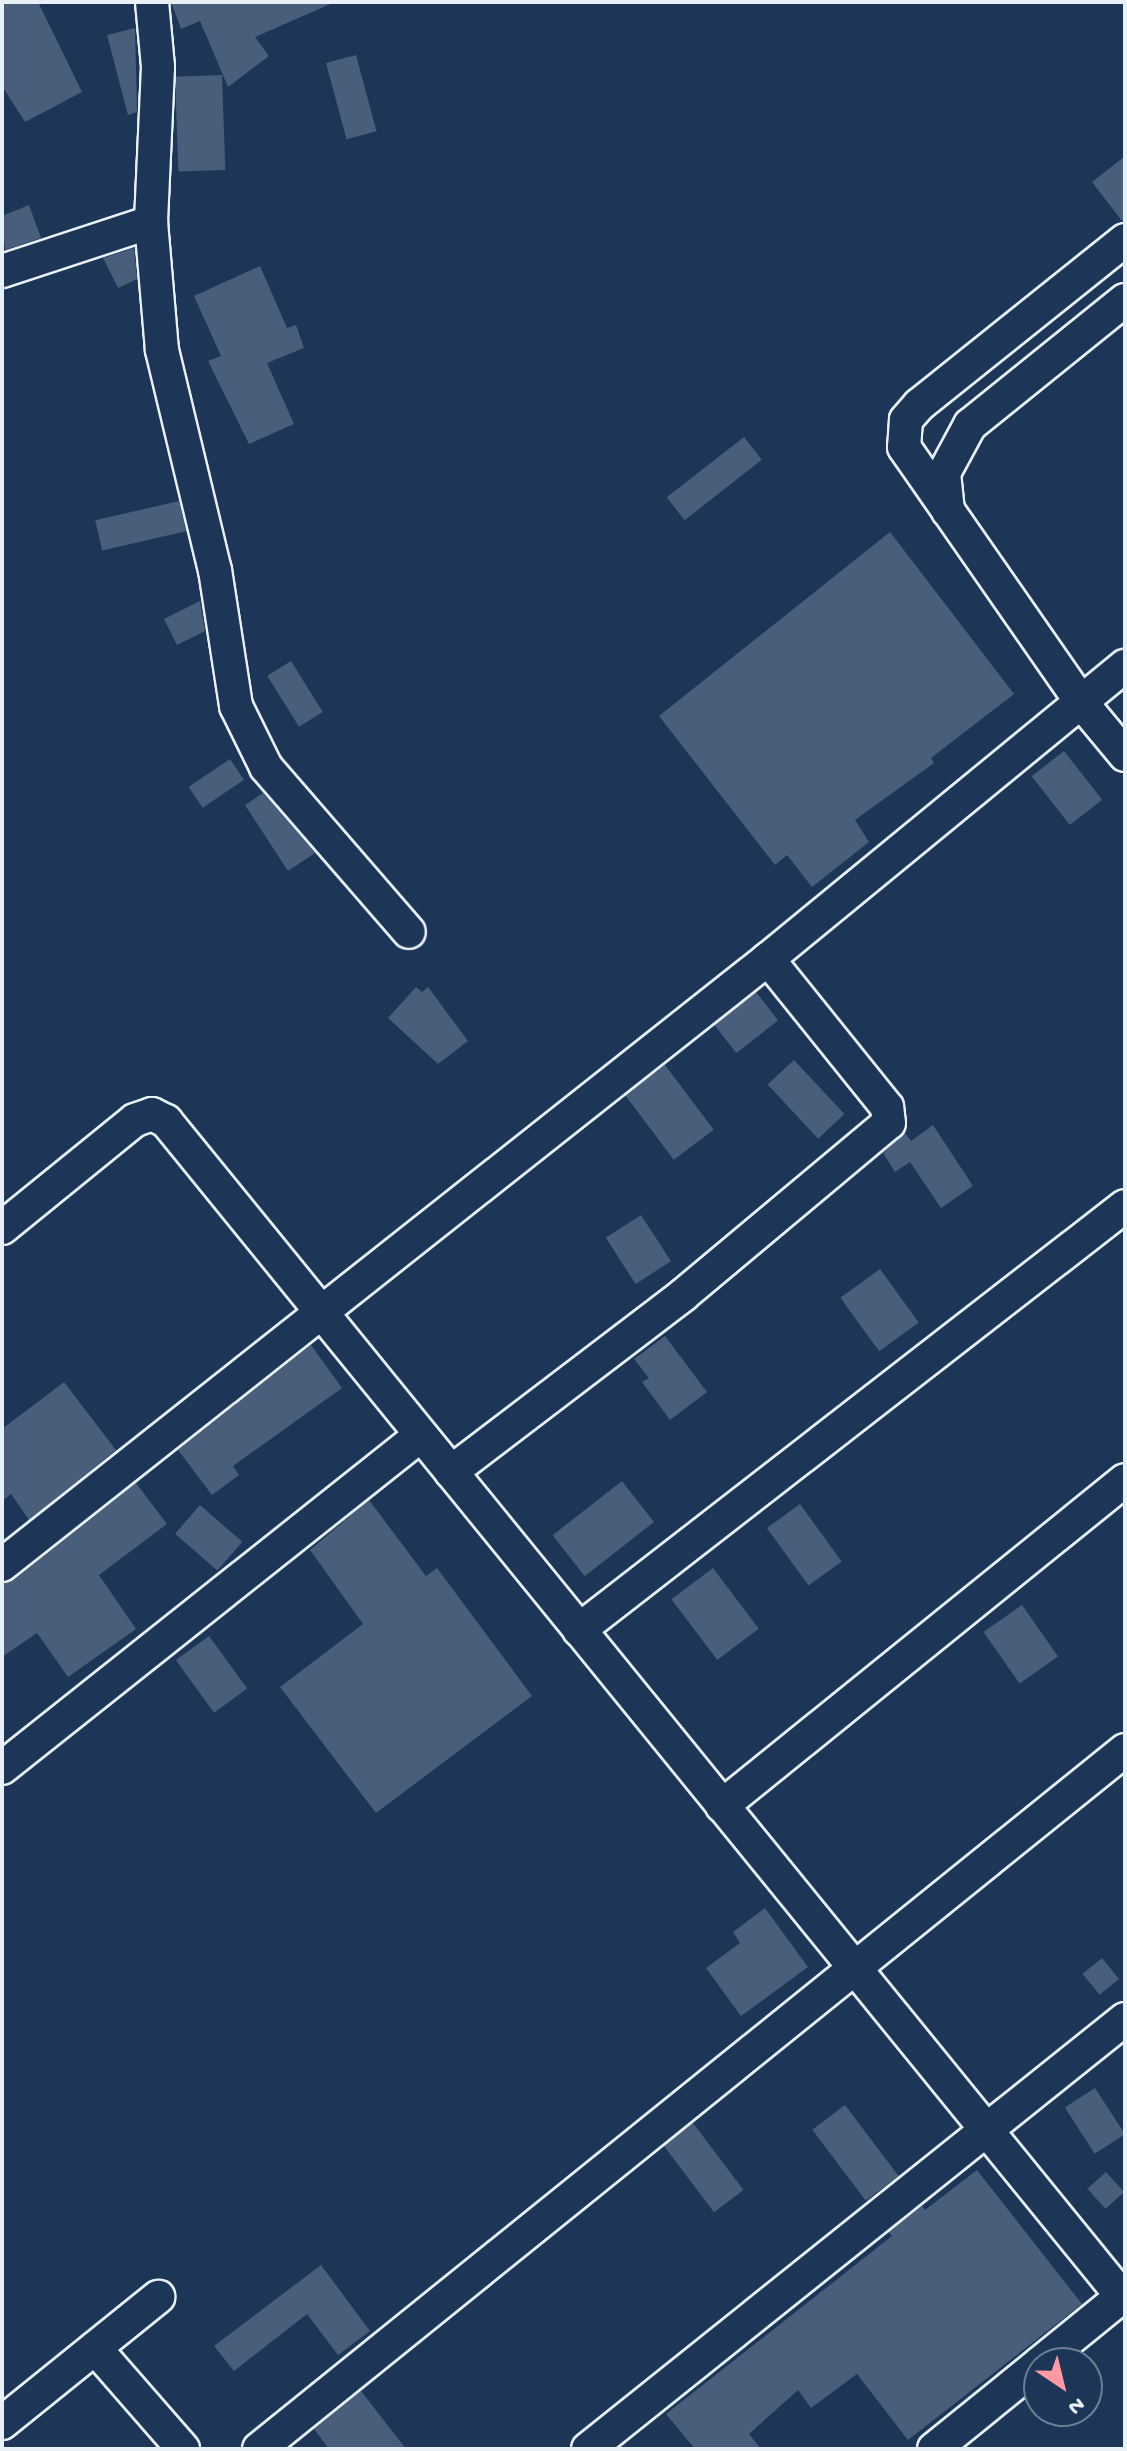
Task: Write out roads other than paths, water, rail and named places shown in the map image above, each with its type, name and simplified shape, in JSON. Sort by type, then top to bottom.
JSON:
[{"type":"street","points":[[152,2],[158,67],[151,222],[162,350],[215,570],[236,706],[266,767],[409,932]]},
{"type":"street","points":[[2,271],[151,222]]},
{"type":"street","points":[[1125,240],[906,420],[904,447],[1081,702],[1125,755]]},
{"type":"street","points":[[949,515],[944,473],[970,425],[1125,300]]},
{"type":"street","points":[[2,1565],[768,959],[1125,666]]},
{"type":"street","points":[[451,1472],[683,1295],[889,1123],[887,1107],[768,959]]},
{"type":"street","points":[[2,1228],[135,1120],[152,1114],[166,1121],[1124,2297],[1061,2347]]},
{"type":"street","points":[[579,1630],[1125,1206]]},
{"type":"street","points":[[2,1768],[421,1435]]},
{"type":"street","points":[[722,1806],[1125,1480]]},
{"type":"street","points":[[259,2449],[1125,1750]]},
{"type":"street","points":[[588,2449],[1125,2019]]},
{"type":"street","points":[[2,2423],[158,2297]]},
{"type":"street","points":[[95,2348],[183,2449]]},
{"type":"street","points":[[934,2449],[1023,2378]]}]
